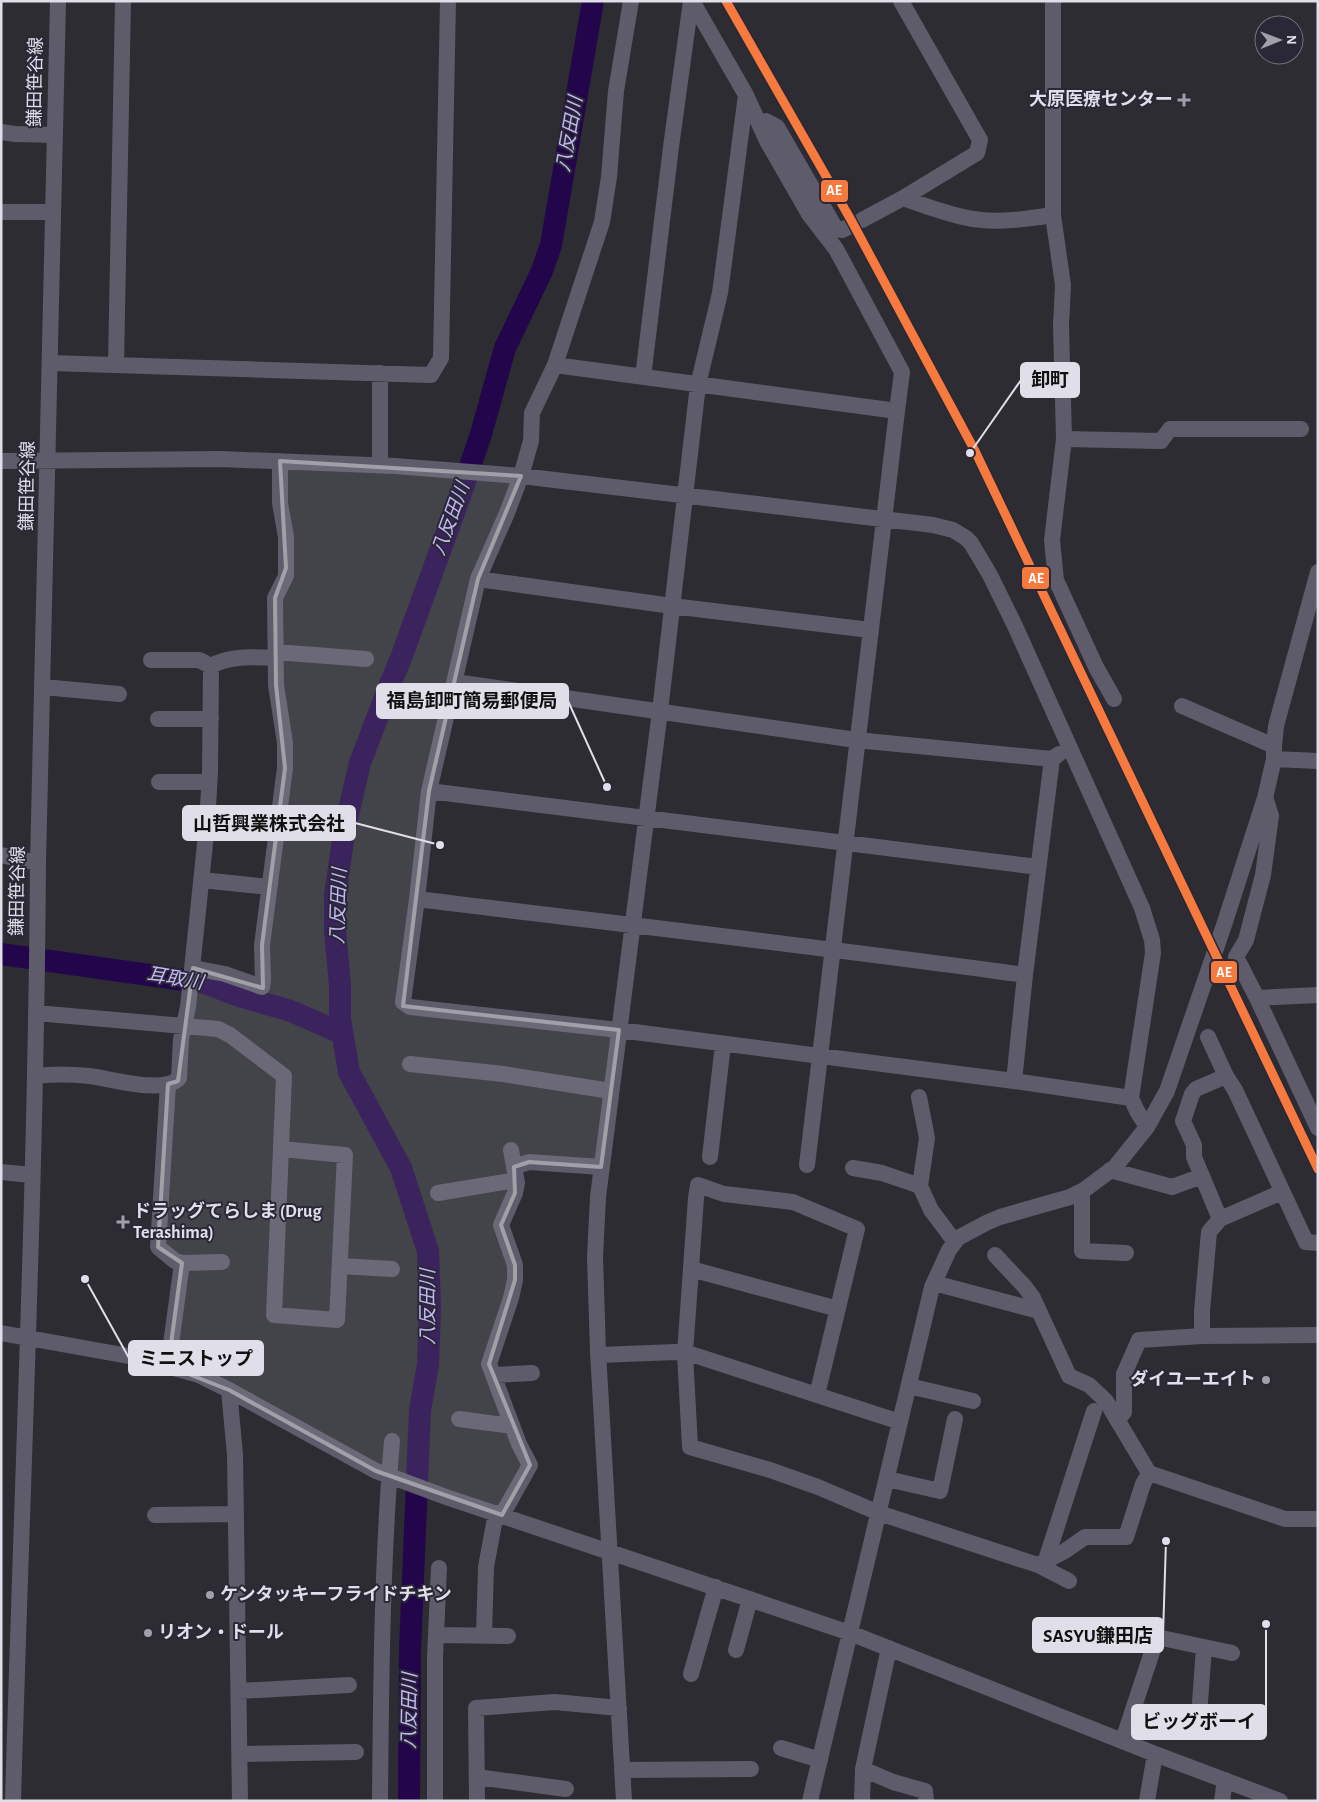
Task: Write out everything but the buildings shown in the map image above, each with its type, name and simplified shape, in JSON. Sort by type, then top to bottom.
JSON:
[{"type":"street","name":"鎌田笹谷線","points":[[13,1801],[38,972],[38,863],[49,460],[58,1]]},
{"type":"street","points":[[116,365],[123,1]]},
{"type":"street","points":[[50,363],[431,375],[441,358],[448,1]]},
{"type":"street","points":[[631,1],[616,91],[609,177],[602,222],[555,365],[532,413],[531,441],[521,476],[478,579],[429,791],[418,898],[403,1002],[410,1007],[619,1030],[820,1057],[1014,1080],[1131,1098]]},
{"type":"street","points":[[643,377],[671,147],[692,1]]},
{"type":"street","points":[[692,1],[746,95],[767,141],[809,214],[836,249],[902,372],[856,740],[807,1165]]},
{"type":"street","points":[[760,124],[766,122],[777,127],[836,229],[842,230],[903,198],[977,153],[980,140],[901,1]]},
{"type":"street","points":[[1053,1],[1053,216],[1063,285],[1061,334],[1064,439],[1052,540],[1056,580],[1096,666],[1114,699]]},
{"type":"street","points":[[624,1801],[598,1355],[595,1258],[598,1197],[631,926],[660,711],[698,385],[720,293],[746,95]]},
{"type":"street","points":[[1,132],[55,135]]},
{"type":"street","points":[[903,198],[929,208],[974,219],[1013,220],[1053,216]]},
{"type":"street","points":[[1,212],[54,212]]},
{"type":"street","points":[[555,365],[897,411]]},
{"type":"street","points":[[380,373],[380,465]]},
{"type":"street","points":[[1064,439],[1161,441],[1170,429],[1301,429]]},
{"type":"street","points":[[1,462],[220,459],[441,469],[521,476],[784,506],[933,525],[953,530],[971,543],[990,575],[1015,626],[1142,908],[1152,940],[1152,968],[1131,1098],[1147,1126]]},
{"type":"street","points":[[192,977],[226,974],[262,987],[262,945],[285,768],[285,743],[276,685],[275,598],[286,576],[286,537],[280,504],[280,461]]},
{"type":"street","points":[[810,1801],[934,1283],[948,1250],[958,1238],[986,1223],[1070,1198],[1110,1170],[1147,1126],[1168,1091],[1265,798],[1274,752],[1276,726],[1318,572]]},
{"type":"street","points":[[478,579],[672,606],[870,630]]},
{"type":"street","points":[[211,666],[218,662],[242,657],[276,655],[366,659]]},
{"type":"street","points":[[151,660],[199,660],[211,666]]},
{"type":"street","points":[[35,1076],[63,1074],[92,1076],[129,1084],[163,1085],[175,1082],[179,1078],[181,1039],[192,977],[207,825],[211,666]]},
{"type":"street","points":[[455,682],[856,740],[1052,759],[1069,746]]},
{"type":"street","points":[[43,687],[119,694]]},
{"type":"street","points":[[1182,706],[1274,752],[1318,761]]},
{"type":"street","points":[[158,719],[210,719]]},
{"type":"street","points":[[1014,1080],[1052,759]]},
{"type":"street","points":[[159,782],[209,782]]},
{"type":"street","points":[[429,791],[1038,867]]},
{"type":"street","points":[[1265,798],[1271,816],[1263,875],[1246,940],[1236,957],[1318,1128]]},
{"type":"street","points":[[1,855],[38,863]]},
{"type":"street","points":[[202,880],[270,887]]},
{"type":"street","points":[[418,898],[631,926],[833,948],[1025,975]]},
{"type":"street","points":[[1257,998],[1318,995]]},
{"type":"street","points":[[36,1013],[72,1018],[184,1025],[218,1030],[230,1035],[284,1076],[274,1315],[337,1320],[345,1155],[281,1149]]},
{"type":"street","points":[[1208,1037],[1226,1076],[1235,1090],[1306,1242],[1318,1243]]},
{"type":"street","points":[[710,1157],[723,1044]]},
{"type":"street","points":[[410,1064],[503,1074],[611,1091]]},
{"type":"street","points":[[1220,1219],[1194,1158],[1194,1145],[1183,1121],[1192,1094],[1196,1089],[1226,1076]]},
{"type":"street","points":[[168,1084],[158,1247],[176,1261],[182,1263],[222,1262]]},
{"type":"street","points":[[919,1097],[927,1138],[920,1186],[931,1210],[955,1242]]},
{"type":"street","points":[[484,1635],[486,1567],[499,1514],[530,1466],[519,1444],[490,1364],[515,1280],[515,1265],[501,1225],[515,1193],[515,1173],[511,1150]]},
{"type":"street","points":[[438,1193],[515,1173],[529,1162],[601,1167]]},
{"type":"street","points":[[854,1168],[882,1173],[920,1186]]},
{"type":"street","points":[[1110,1170],[1172,1187],[1202,1176]]},
{"type":"street","points":[[1,1172],[32,1175]]},
{"type":"street","points":[[817,1395],[857,1230],[793,1202],[724,1194],[698,1185],[685,1353],[690,1447],[770,1470],[818,1487],[879,1513],[1042,1562],[1069,1581]]},
{"type":"street","points":[[1082,1191],[1082,1251],[1126,1253]]},
{"type":"street","points":[[1202,1336],[1202,1311],[1209,1232],[1220,1219],[1282,1192]]},
{"type":"street","points":[[995,1255],[1026,1287],[1033,1298],[1069,1376],[1089,1385],[1106,1401],[1149,1473],[1285,1519],[1318,1519]]},
{"type":"street","points":[[168,1366],[182,1263]]},
{"type":"street","points":[[340,1266],[392,1269]]},
{"type":"street","points":[[691,1269],[838,1309]]},
{"type":"street","points":[[934,1283],[1039,1311]]},
{"type":"street","points":[[1,1333],[134,1357],[198,1375],[229,1390],[376,1471],[446,1497],[850,1633],[1155,1754],[1280,1801]]},
{"type":"street","points":[[1118,1420],[1124,1412],[1124,1374],[1139,1340],[1202,1336],[1318,1335]]},
{"type":"street","points":[[598,1355],[685,1353],[900,1422]]},
{"type":"street","points":[[494,1376],[532,1373]]},
{"type":"street","points":[[909,1386],[973,1401]]},
{"type":"street","points":[[229,1390],[236,1514],[240,1801]]},
{"type":"street","points":[[1042,1562],[1094,1411]]},
{"type":"street","points":[[459,1419],[512,1426]]},
{"type":"street","points":[[887,1479],[940,1491],[955,1419]]},
{"type":"street","points":[[380,1801],[381,1683],[392,1477],[392,1442]]},
{"type":"street","points":[[1042,1562],[1065,1551],[1085,1537],[1126,1537],[1143,1484],[1149,1473]]},
{"type":"street","points":[[155,1515],[236,1514]]},
{"type":"street","points":[[435,1801],[434,1657],[437,1635],[440,1568]]},
{"type":"street","points":[[691,1674],[716,1587]]},
{"type":"street","points":[[736,1650],[750,1599]]},
{"type":"street","points":[[1108,1629],[1154,1644]]},
{"type":"street","points":[[437,1635],[508,1636]]},
{"type":"street","points":[[1122,1740],[1157,1637],[1232,1653]]},
{"type":"street","points":[[1200,1702],[1204,1647]]},
{"type":"street","points":[[862,1801],[863,1769],[889,1648]]},
{"type":"street","points":[[239,1691],[349,1685]]},
{"type":"street","points":[[477,1801],[476,1708],[555,1702],[619,1708]]},
{"type":"street","points":[[781,1748],[820,1760]]},
{"type":"street","points":[[240,1754],[356,1752]]},
{"type":"street","points":[[1147,1801],[1155,1754]]},
{"type":"street","points":[[622,1770],[751,1769]]},
{"type":"street","points":[[863,1769],[893,1782],[926,1792],[926,1801]]},
{"type":"street","points":[[477,1777],[566,1789]]},
{"type":"street","points":[[1222,1801],[1225,1780]]},
{"type":"highlighted area","points":[[280,461],[521,476],[478,579],[429,791],[403,1006],[619,1030],[601,1167],[529,1162],[514,1167],[515,1193],[501,1225],[515,1265],[515,1280],[489,1364],[530,1465],[502,1515],[376,1471],[229,1390],[168,1366],[182,1263],[158,1247],[168,1084],[178,1081],[193,968],[263,988],[262,945],[285,768],[276,685],[275,598],[286,568]]},
{"type":"waterway","name":"八反田川","points":[[409,1801],[410,1650],[420,1410],[428,1365],[430,1309],[428,1251],[401,1168],[349,1072],[340,1019],[335,895],[345,827],[360,763],[401,658],[460,496],[481,434],[505,348],[542,271],[551,245],[593,1]]},
{"type":"waterway","name":"耳取川","points":[[1,954],[205,983],[239,996],[291,1011],[341,1033]]},
{"type":"transit line","name":"AE","points":[[726,1],[851,220],[975,451],[1318,1169]]},
{"type":"place","name":"大原医療センター","points":[[1184,100]]},
{"type":"place","name":"卸町","points":[[970,453]]},
{"type":"place","name":"福島卸町簡易郵便局","points":[[607,787]]},
{"type":"place","name":"山哲興業株式会社","points":[[440,845]]},
{"type":"place","name":"ドラッグてらしま (Drug Terashima)","points":[[123,1222]]},
{"type":"place","name":"ミニストップ","points":[[85,1279]]},
{"type":"place","name":"ダイユーエイト","points":[[1266,1380]]},
{"type":"place","name":"SASYU鎌田店","points":[[1166,1541]]},
{"type":"place","name":"ケンタッキーフライドチキン","points":[[210,1595]]},
{"type":"place","name":"ビッグボーイ","points":[[1266,1624]]},
{"type":"place","name":"リオン・ドール","points":[[148,1633]]}]
